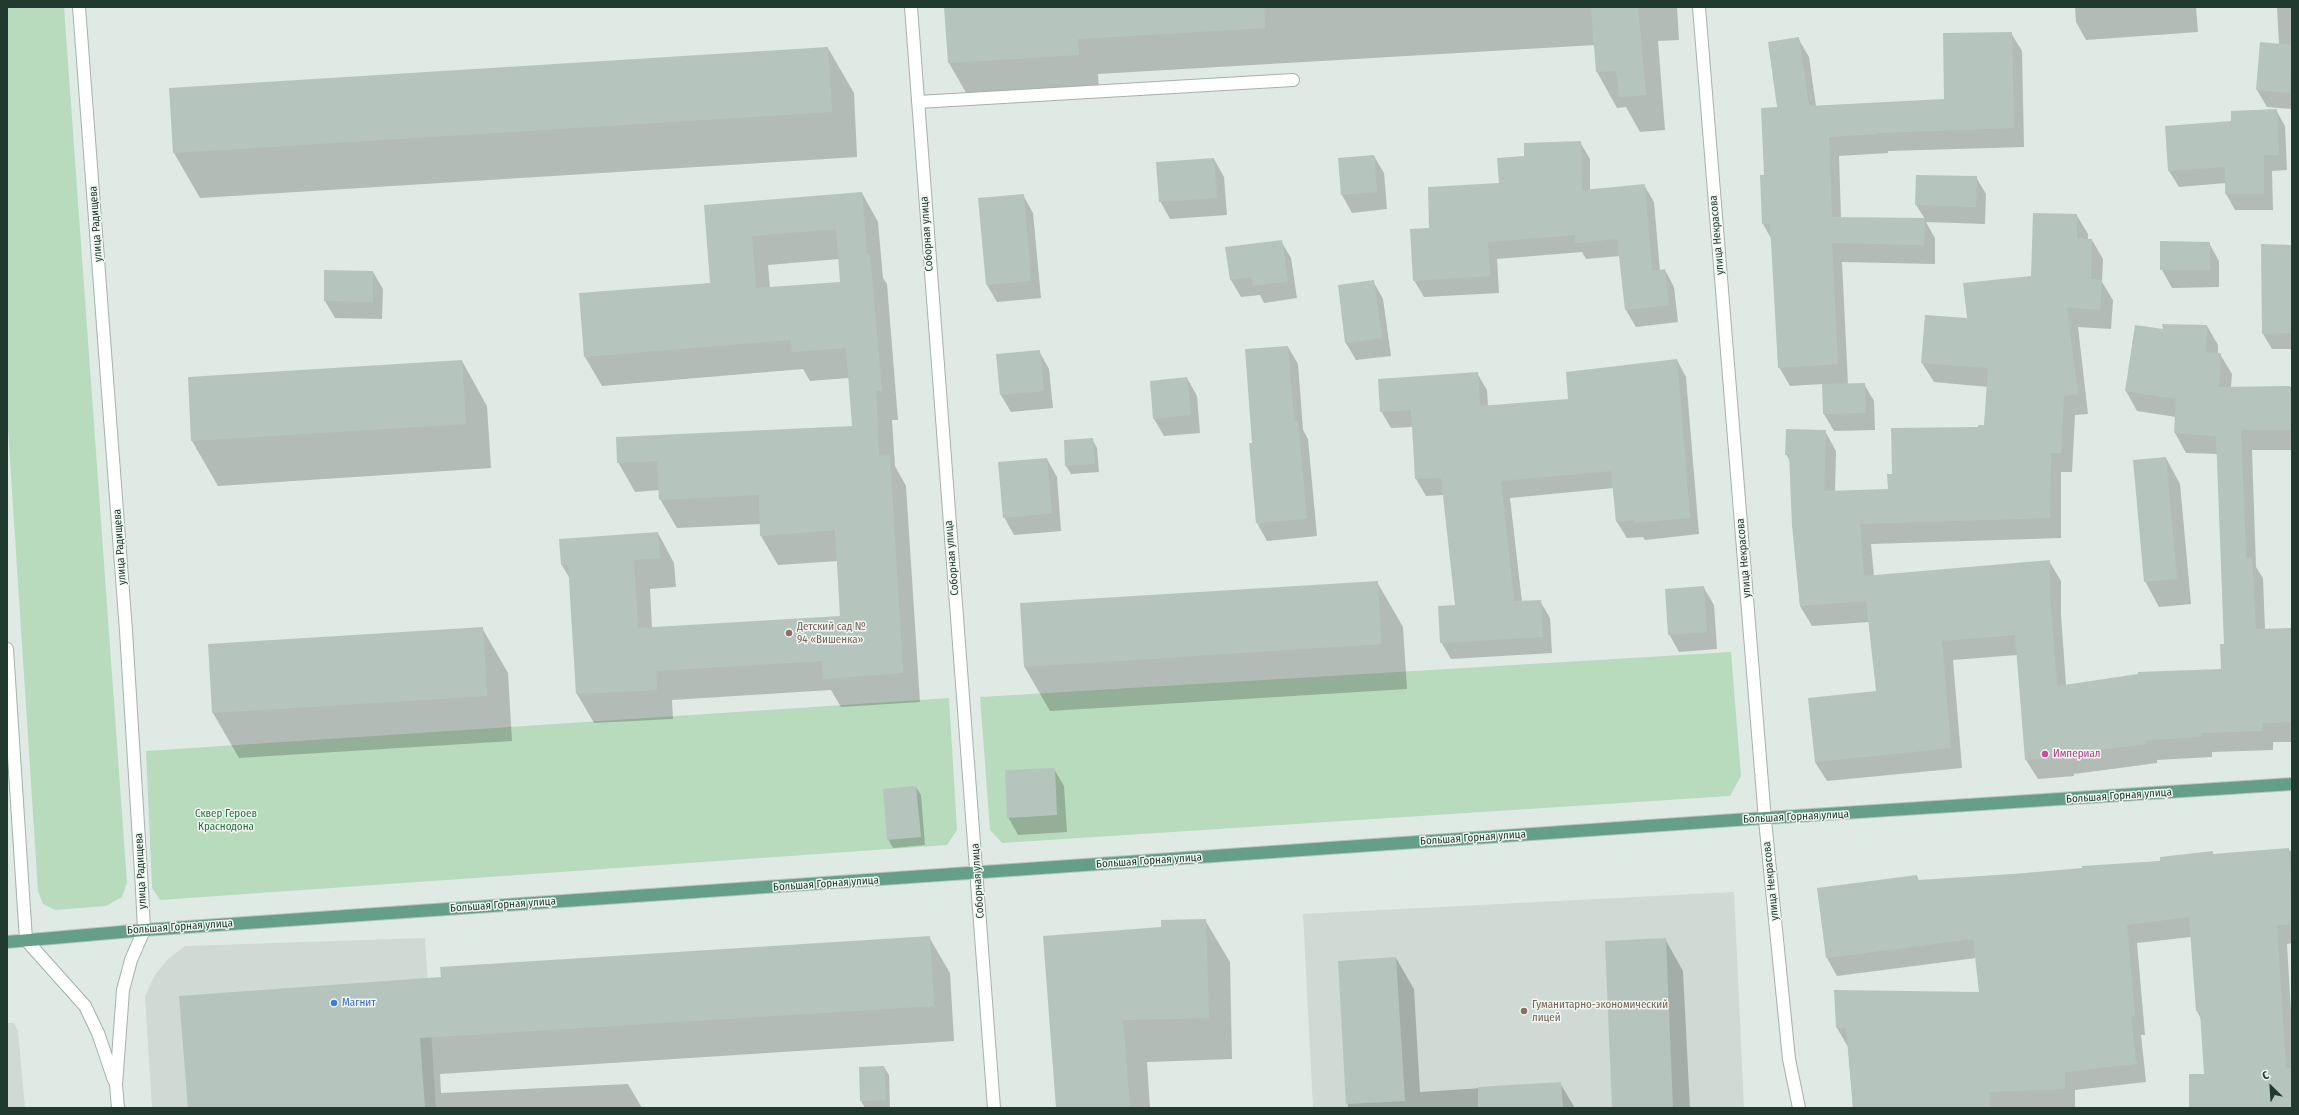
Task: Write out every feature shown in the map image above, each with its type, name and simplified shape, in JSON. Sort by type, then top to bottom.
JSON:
[{"type":"main road","name":"Большая Горная улица","points":[[7,942],[144,930],[977,874],[1735,820],[1765,820],[2292,784]]},
{"type":"street","name":"улица Радищева","points":[[79,7],[126,631],[144,930],[131,960],[123,990],[116,1084],[118,1108]]},
{"type":"street","name":"Соборная улица","points":[[911,7],[994,1108]]},
{"type":"street","name":"улица Некрасова","points":[[1699,7],[1765,820],[1789,1058],[1799,1108]]},
{"type":"street","points":[[918,102],[1293,80]]},
{"type":"street","points":[[7,649],[26,940]]},
{"type":"street","name":"улица Радищева","points":[[26,940],[85,1006],[98,1033],[116,1084]]},
{"type":"shaded area","name":"Гуманитарно-экономический лицей","points":[[1734,892],[1744,1108],[1313,1108],[1303,914]]},
{"type":"shaded area","points":[[425,938],[436,1108],[152,1108],[145,997],[154,976],[167,960],[185,946]]},
{"type":"shaded area","points":[[7,1023],[14,1023],[18,1031],[25,1108],[7,1108]]},
{"type":"green space","points":[[7,7],[64,7],[127,883],[122,897],[106,906],[55,910],[43,904],[38,891],[7,414]]},
{"type":"green space","points":[[1731,652],[1741,776],[1730,796],[1002,843],[990,830],[980,697]]},
{"type":"green space","name":"Сквер Героев Краснодона","points":[[949,698],[957,830],[947,845],[160,900],[152,888],[146,751]]},
{"type":"building","points":[[944,7],[1264,7],[1265,28],[1078,39],[1079,55],[948,63]]},
{"type":"building","points":[[1591,7],[1638,7],[1646,95],[1619,97],[1616,71],[1596,72]]},
{"type":"building","points":[[2012,32],[2014,128],[1877,133],[1829,137],[1832,217],[1925,218],[1924,245],[1832,243],[1838,364],[1778,368],[1770,224],[1762,224],[1760,175],[1764,175],[1761,108],[1777,107],[1768,42],[1799,37],[1809,106],[1944,99],[1943,33]]},
{"type":"building","points":[[2260,42],[2292,45],[2290,93],[2256,90]]},
{"type":"building","points":[[828,47],[832,112],[173,153],[169,88]]},
{"type":"building","points":[[2277,109],[2279,155],[2264,155],[2264,194],[2225,194],[2225,167],[2168,171],[2165,126],[2231,121],[2231,111]]},
{"type":"building","points":[[1581,141],[1582,190],[1645,184],[1652,271],[1665,269],[1669,305],[1625,310],[1617,239],[1575,243],[1575,235],[1488,242],[1490,276],[1413,281],[1410,229],[1429,228],[1428,187],[1499,183],[1497,158],[1524,156],[1524,143]]},
{"type":"building","points":[[1374,155],[1377,192],[1341,195],[1338,158]]},
{"type":"building","points":[[1214,158],[1217,198],[1159,202],[1156,162]]},
{"type":"building","points":[[1916,175],[1977,176],[1976,207],[1915,205]]},
{"type":"building","points":[[862,192],[867,254],[870,254],[882,391],[876,391],[879,456],[890,455],[903,673],[823,679],[822,661],[656,671],[657,690],[576,694],[568,565],[561,565],[559,539],[658,532],[660,558],[634,560],[638,628],[840,616],[835,530],[760,536],[759,495],[659,500],[657,461],[617,463],[616,437],[852,426],[846,348],[792,352],[791,340],[584,357],[579,293],[710,283],[704,205]],"holes":[[[836,229],[840,282],[756,288],[752,236]]]},
{"type":"building","points":[[1024,194],[1031,281],[986,285],[978,198]]},
{"type":"building","points":[[2033,213],[2077,214],[2077,238],[2092,239],[2091,279],[2102,280],[2100,310],[2067,307],[2078,394],[2064,396],[2061,453],[2051,453],[2050,518],[1860,524],[1864,576],[2050,560],[2050,595],[2057,686],[2138,674],[2138,672],[2221,669],[2220,644],[2224,644],[2216,436],[2174,433],[2176,399],[2125,391],[2135,325],[2163,329],[2162,324],[2207,325],[2206,352],[2221,353],[2219,387],[2290,386],[2290,430],[2241,430],[2246,558],[2252,557],[2256,629],[2292,628],[2292,722],[2262,723],[2262,731],[2201,733],[2201,737],[2146,740],[2147,744],[2063,754],[2063,757],[2025,760],[2015,635],[1942,641],[1951,748],[1815,762],[1808,698],[1876,691],[1866,601],[1800,606],[1792,526],[1789,455],[1785,455],[1786,429],[1826,430],[1824,491],[1888,489],[1887,474],[1892,474],[1891,428],[1978,427],[1978,425],[1984,425],[1988,368],[1921,363],[1925,315],[1967,318],[1963,283],[2031,276]]},
{"type":"building","points":[[1282,240],[1288,281],[1253,286],[1252,277],[1230,280],[1225,247]]},
{"type":"building","points":[[2160,241],[2210,242],[2210,270],[2160,270]]},
{"type":"building","points":[[2261,244],[2292,245],[2292,333],[2262,334]]},
{"type":"building","points":[[324,270],[373,271],[373,302],[324,301]]},
{"type":"building","points":[[1374,280],[1382,338],[1345,343],[1338,285]]},
{"type":"building","points":[[1288,346],[1294,421],[1298,421],[1307,519],[1256,523],[1249,443],[1252,443],[1245,349]]},
{"type":"building","points":[[1040,350],[1044,391],[1000,395],[996,354]]},
{"type":"building","points":[[1677,359],[1690,518],[1634,523],[1634,520],[1616,522],[1611,471],[1501,481],[1514,601],[1541,600],[1543,637],[1440,643],[1438,606],[1455,605],[1441,478],[1415,479],[1411,410],[1380,412],[1378,379],[1478,372],[1480,406],[1568,399],[1566,372]]},
{"type":"building","points":[[462,360],[466,424],[191,441],[188,377]]},
{"type":"building","points":[[1187,377],[1191,415],[1153,419],[1150,381]]},
{"type":"building","points":[[1865,383],[1866,413],[1823,414],[1822,384]]},
{"type":"building","points":[[1093,438],[1095,464],[1065,466],[1064,440]]},
{"type":"building","points":[[2166,457],[2177,579],[2144,582],[2133,460]]},
{"type":"building","points":[[1047,458],[1052,513],[1003,518],[998,462]]},
{"type":"building","points":[[1378,581],[1381,644],[1024,667],[1020,603]]},
{"type":"building","points":[[1704,586],[1707,632],[1668,635],[1665,589]]},
{"type":"building","points":[[483,627],[487,696],[212,713],[208,644]]},
{"type":"building","points":[[1055,768],[1057,815],[1007,818],[1005,770]]},
{"type":"building","points":[[916,786],[921,837],[887,840],[883,789]]},
{"type":"building","points":[[2289,848],[2292,924],[2277,925],[2286,1068],[2292,1068],[2292,1108],[2189,1108],[2189,1074],[2204,1074],[2200,1012],[2196,1011],[2189,917],[2127,925],[2135,1016],[2131,1017],[2136,1064],[2065,1072],[2065,1089],[1989,1092],[1990,1108],[1853,1108],[1846,1028],[1836,1028],[1834,990],[1979,992],[1973,939],[1826,958],[1817,888],[1917,875],[1918,880],[2014,874],[2082,868],[2082,866],[2160,861],[2160,857],[2213,851],[2213,854]]},
{"type":"building","points":[[1206,919],[1209,1018],[1123,1020],[1130,1108],[1056,1108],[1043,936],[1161,927],[1161,920]]},
{"type":"building","points":[[930,936],[934,1006],[420,1038],[425,1108],[188,1108],[179,996],[441,977],[440,967]]},
{"type":"building","points":[[1666,938],[1673,1108],[1612,1108],[1605,941]]},
{"type":"building","points":[[1396,957],[1405,1101],[1346,1104],[1338,961]]},
{"type":"building","points":[[884,1066],[886,1100],[860,1101],[859,1067]]},
{"type":"building","points":[[1561,1082],[1563,1108],[1478,1108],[1478,1087]]},
{"type":"place","name":"Детский сад № 94 «Вишенка»","points":[[789,633]]},
{"type":"place","name":"Империал","points":[[2045,754]]},
{"type":"place","name":"Магнит","points":[[334,1003]]},
{"type":"place","name":"Гуманитарно-экономический лицей","points":[[1524,1011]]}]
